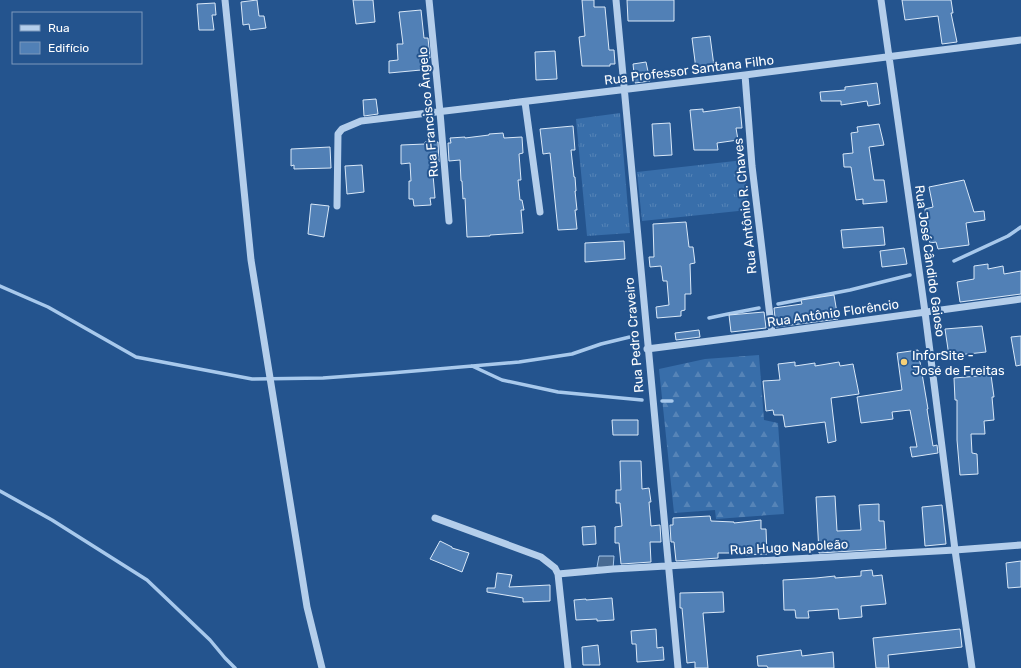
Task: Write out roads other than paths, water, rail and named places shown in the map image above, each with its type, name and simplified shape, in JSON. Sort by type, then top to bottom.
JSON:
[{"type":"street","points":[[225,0],[251,260],[307,607],[322,668]]},
{"type":"street","name":"Rua Francisco Ângelo","points":[[430,0],[449,221]]},
{"type":"street","name":"Rua Pedro Craveiro","points":[[616,0],[647,348],[678,668]]},
{"type":"street","name":"Rua José Cândido Gaioso","points":[[880,0],[925,312],[955,550],[972,668]]},
{"type":"street","name":"Rua Professor Santana Filho","points":[[337,206],[338,134],[342,128],[361,121],[624,90],[1021,40]]},
{"type":"street","name":"Rua Antônio R. Chaves","points":[[745,75],[752,166],[772,333]]},
{"type":"street","points":[[525,102],[540,212]]},
{"type":"street","name":"Rua Antônio Florêncio","points":[[647,348],[1021,300]]},
{"type":"street","points":[[435,518],[541,557],[555,568],[558,574],[568,668]]},
{"type":"street","name":"Rua Hugo Napoleão","points":[[558,574],[613,569],[1021,545]]},
{"type":"waterway","points":[[954,261],[1008,236],[1021,227]]},
{"type":"waterway","points":[[778,304],[850,290],[910,275]]},
{"type":"waterway","points":[[0,286],[48,307],[136,357],[252,379],[323,378],[519,362],[572,354],[601,344],[638,335]]},
{"type":"waterway","points":[[709,318],[759,308]]},
{"type":"waterway","points":[[472,366],[502,380],[558,392],[642,400]]},
{"type":"waterway","points":[[662,401],[672,401]]},
{"type":"waterway","points":[[0,491],[52,520],[147,580],[210,640],[235,668]]},
{"type":"place","name":"InforSite - José de Freitas","points":[[904,362]]}]
